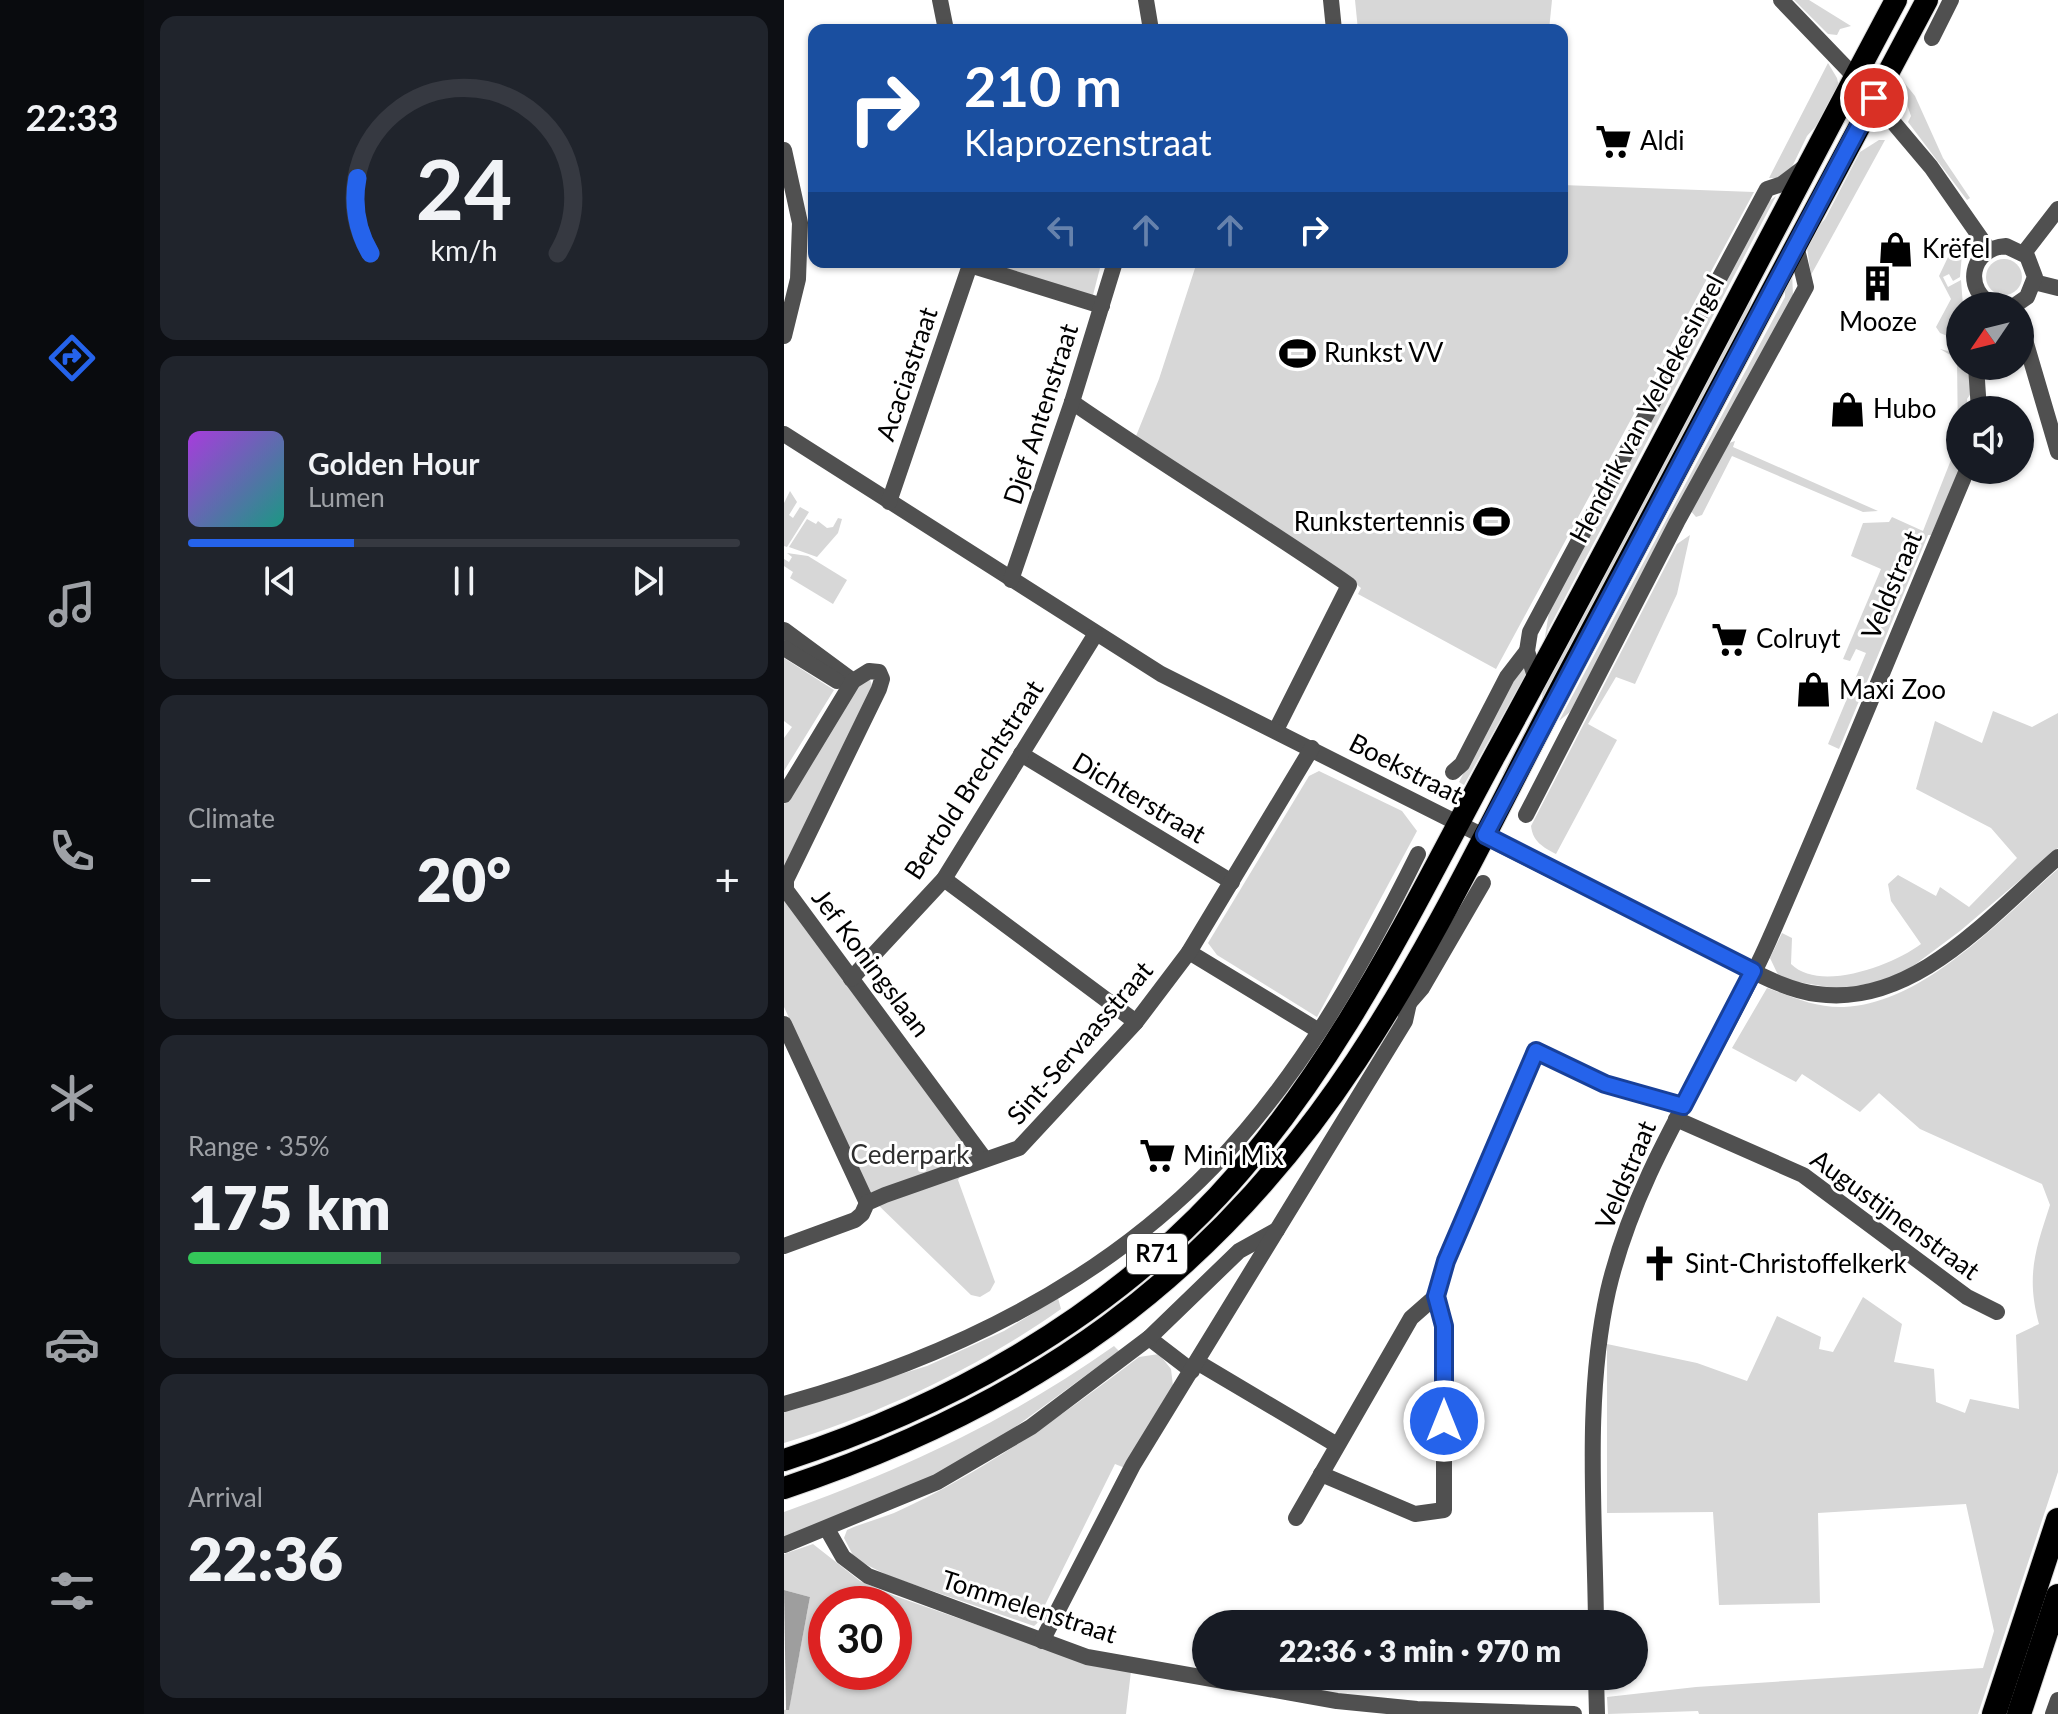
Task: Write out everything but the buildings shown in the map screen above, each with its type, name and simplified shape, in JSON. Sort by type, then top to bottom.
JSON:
[{"type":"highway","name":"R71","points":[[1855,77],[1896,0]]},
{"type":"highway","name":"R71","points":[[1874,98],[1927,2]]},
{"type":"highway","name":"Hendrik van Veldekesingel","points":[[784,1460],[898,1417],[1009,1362],[1084,1314],[1149,1261],[1217,1197],[1283,1118],[1328,1056],[1412,913],[1855,77]]},
{"type":"highway","name":"Hendrik van Veldekesingel","points":[[784,1488],[876,1454],[1018,1387],[1126,1315],[1235,1216],[1303,1137],[1358,1059],[1485,835],[1528,748],[1874,98]]},
{"type":"highway","points":[[1994,1714],[2058,1520]]},
{"type":"highway","points":[[2019,1714],[2058,1596]]},
{"type":"street","points":[[940,0],[945,24]]},
{"type":"street","points":[[1146,0],[1150,24]]},
{"type":"street","points":[[1331,0],[1333,24]]},
{"type":"street","points":[[1781,0],[1874,98],[1931,167],[1989,250]]},
{"type":"street","points":[[1932,38],[1951,0]]},
{"type":"street","points":[[784,150],[807,223],[784,336]]},
{"type":"street","name":"Hendrik van Veldekesingel","points":[[1453,772],[1462,764],[1507,677],[1527,651],[1530,632],[1767,189],[1782,184],[1808,165]]},
{"type":"street","points":[[2024,253],[2058,210]]},
{"type":"street","points":[[1526,815],[1677,522],[1806,287],[1796,245]]},
{"type":"street","points":[[1979,292],[1973,276],[1979,259],[1989,250],[2006,246],[2024,253],[2033,265],[2034,282],[2029,292]]},
{"type":"street","name":"Acaciastraat","points":[[889,502],[968,268]]},
{"type":"street","points":[[985,268],[1102,306]]},
{"type":"street","name":"Djef Antenstraat","points":[[1011,580],[1072,402],[1113,268]]},
{"type":"street","points":[[2034,282],[2058,288]]},
{"type":"street","points":[[2034,371],[2058,452]]},
{"type":"street","points":[[1072,402],[1132,444],[1239,509],[1349,585],[1276,730]]},
{"type":"street","name":"Boekstraat","points":[[784,434],[1095,635],[1161,674],[1753,971],[1818,995],[1853,995],[1900,983],[1929,967],[2058,857]]},
{"type":"street","name":"Veldstraat","points":[[1596,1610],[1595,1382],[1609,1287],[1629,1221],[1679,1113],[1753,971],[1961,484]]},
{"type":"street","points":[[784,630],[851,685]]},
{"type":"street","name":"Bertold Brechtstraat","points":[[851,979],[944,879],[1095,635]]},
{"type":"street","points":[[784,648],[851,685]]},
{"type":"street","points":[[1527,651],[1536,680]]},
{"type":"street","name":"Jef Koningslaan","points":[[851,685],[869,671],[879,672],[882,679],[786,880],[786,890],[984,1158]]},
{"type":"street","points":[[784,795],[851,685]]},
{"type":"street","points":[[1528,748],[1571,729]]},
{"type":"street","name":"Sint-Servaasstraat","points":[[784,1246],[855,1220],[867,1203],[984,1158],[1019,1148],[1136,1022],[1189,952],[1312,748]]},
{"type":"street","name":"Dichterstraat","points":[[1021,754],[1232,882]]},
{"type":"street","points":[[784,1404],[919,1359],[996,1327],[1086,1272],[1178,1201],[1213,1167],[1283,1083],[1319,1031],[1384,923],[1418,854]]},
{"type":"street","points":[[944,879],[1136,1022]]},
{"type":"street","points":[[1409,1003],[1422,988],[1483,883]]},
{"type":"street","points":[[1384,923],[1412,913]]},
{"type":"street","points":[[1189,952],[1319,1031]]},
{"type":"street","points":[[1042,1641],[1112,1502],[1405,1021],[1409,1003],[1406,977]]},
{"type":"street","points":[[784,1024],[867,1203]]},
{"type":"street","name":"Augustijnenstraat","points":[[1436,1296],[1446,1261],[1536,1051],[1605,1084],[1679,1113],[1803,1175],[1967,1297],[1997,1312]]},
{"type":"street","points":[[784,1545],[937,1482],[984,1457],[1053,1412],[1149,1338],[1239,1251],[1278,1229]]},
{"type":"street","points":[[1296,1518],[1337,1445],[1411,1318],[1436,1296],[1444,1326],[1444,1510],[1415,1514],[1321,1474]]},
{"type":"street","points":[[1149,1338],[1337,1445]]},
{"type":"street","name":"Tommelenstraat","points":[[827,1529],[843,1557],[868,1576],[1087,1657],[1337,1701],[1417,1709],[1574,1714]]},
{"type":"street","points":[[1596,1690],[1597,1714]]},
{"type":"street","points":[[2053,1714],[2058,1700]]},
{"type":"green space","points":[[1355,0],[1552,0],[1550,24],[1357,24]]},
{"type":"green space","points":[[1794,0],[1809,0],[1851,26],[1840,29],[1837,35],[1828,34]]},
{"type":"green space","points":[[1828,63],[1839,87],[1825,116],[1807,136],[1791,169],[1779,178],[1769,178]]},
{"type":"green space","points":[[1903,81],[1915,96],[1943,158],[1970,198],[1967,200],[1908,122],[1911,116],[1902,90]]},
{"type":"green space","points":[[1841,120],[1845,122],[1752,299],[1745,327],[1505,775],[1503,773],[1542,698],[1544,682]]},
{"type":"green space","points":[[1879,140],[1885,140],[1811,275],[1806,242],[1825,219],[1860,152]]},
{"type":"green space","points":[[1568,185],[1754,192],[1496,669],[1358,594],[1361,588],[1342,573],[1134,441],[1159,379],[1195,268],[1568,268]]},
{"type":"green space","points":[[1776,196],[1548,630],[1543,649],[1549,612],[1768,202]]},
{"type":"green space","points":[[1953,237],[1962,254],[1960,277],[1953,281],[1949,274],[1943,277],[1948,287],[1961,280],[1962,292],[1947,292],[1939,276],[1949,255],[1942,246]]},
{"type":"green space","points":[[1997,260],[2011,260],[2021,270],[2021,284],[2014,292],[1994,292],[1987,284],[1987,270]]},
{"type":"green space","points":[[1003,268],[1100,268],[1092,299]]},
{"type":"green space","points":[[1792,271],[1793,296],[1570,712],[1559,721],[1785,297],[1785,284]]},
{"type":"green space","points":[[1946,308],[1946,335],[1936,327]]},
{"type":"green space","points":[[1957,380],[1971,380],[1969,396],[1957,396]]},
{"type":"green space","points":[[1735,441],[1733,447],[1878,511],[1863,512],[1732,456],[1702,515],[1696,517],[1690,510],[1729,443]]},
{"type":"green space","points":[[1946,473],[1946,484],[1953,484],[1931,535],[1928,535],[1839,749],[1828,744],[1866,653],[1856,649],[1850,661],[1843,659],[1881,569],[1851,556],[1863,523],[1889,522],[1892,517],[1923,531]]},
{"type":"green space","points":[[790,491],[797,502],[789,515],[793,518],[800,507],[809,512],[787,547],[784,546],[784,503]]},
{"type":"green space","points":[[838,518],[842,519],[838,533],[817,557],[789,547],[807,519],[816,524],[818,521],[827,528],[833,527]]},
{"type":"green space","points":[[1690,535],[1677,594],[1635,684],[1616,677],[1588,724],[1617,740],[1556,854],[1536,840],[1531,826],[1677,544]]},
{"type":"green space","points":[[787,553],[808,556],[847,580],[833,604],[790,578],[793,572],[784,566],[784,559],[789,562],[792,557]]},
{"type":"green space","points":[[784,658],[834,690],[784,771],[784,738],[792,727],[784,721]]},
{"type":"green space","points":[[1525,667],[1528,677],[1522,681],[1464,785],[1459,782],[1516,673]]},
{"type":"green space","points":[[860,679],[870,679],[873,689],[784,870],[784,804]]},
{"type":"green space","points":[[1993,711],[2032,727],[2058,713],[2058,848],[1960,931],[1897,978],[1840,989],[1780,979],[1770,958],[1782,933],[1792,938],[1791,964],[1804,972],[1837,976],[1875,967],[1921,944],[1891,901],[1888,884],[1898,875],[1936,896],[1940,887],[1969,907],[2017,858],[1991,828],[1916,789],[1935,721],[1982,743]]},
{"type":"green space","points":[[1319,771],[1402,811],[1417,831],[1317,1017],[1217,955],[1208,943],[1309,776]]},
{"type":"green space","points":[[2058,869],[2058,1472],[1978,1714],[1699,1714],[1698,1711],[1608,1714],[1607,1697],[1696,1687],[1983,1668],[1994,1631],[1966,1504],[1818,1513],[1820,1603],[1719,1605],[1713,1512],[1607,1513],[1607,1344],[1697,1363],[1747,1381],[1777,1316],[1821,1337],[1819,1349],[1833,1352],[1863,1297],[1902,1324],[1894,1362],[1934,1369],[1936,1402],[1965,1413],[1970,1399],[2019,1409],[2016,1335],[2039,1324],[2033,1292],[2034,1264],[2050,1205],[2042,1184],[1920,1129],[1879,1093],[1860,1112],[1802,1074],[1796,1082],[1732,1048],[1767,988],[1834,1007],[1874,1002],[1903,991],[1959,956]]},
{"type":"green space","name":"Cederpark","points":[[784,898],[973,1154],[958,1180],[995,1282],[990,1291],[980,1297],[971,1295],[873,1200],[784,1007]]},
{"type":"green space","points":[[1058,1298],[1061,1309],[996,1351],[928,1387],[857,1418],[784,1443],[784,1410],[927,1366],[1004,1331]]},
{"type":"green space","points":[[1114,1346],[1119,1351],[995,1442],[901,1492],[784,1539],[784,1512],[829,1496],[955,1441],[1035,1397]]},
{"type":"green space","points":[[1159,1354],[1171,1369],[1173,1386],[1125,1468],[1115,1464],[1044,1607],[1051,1611],[1034,1626],[889,1576],[855,1559],[844,1538],[847,1530],[894,1513],[959,1480],[1051,1421],[1139,1357]]},
{"type":"green space","points":[[813,1544],[860,1581],[872,1586],[808,1586],[808,1596],[784,1590],[784,1554]]},
{"type":"green space","points":[[912,1602],[1088,1664],[1131,1671],[1126,1714],[784,1714],[784,1710],[789,1709],[808,1608],[808,1690],[912,1690]]},
{"type":"shaded area","points":[[784,1590],[808,1596],[789,1710],[786,1710]]},
{"type":"place","name":"Aldi","points":[[1614,141]]},
{"type":"place","name":"Krëfel","points":[[1896,249]]},
{"type":"place","name":"Mooze","points":[[1878,283]]},
{"type":"place","name":"Runkst VV","points":[[1298,353]]},
{"type":"place","name":"Hubo","points":[[1847,409]]},
{"type":"place","name":"Runkstertennis","points":[[1491,522]]},
{"type":"place","name":"Colruyt","points":[[1730,639]]},
{"type":"place","name":"Maxi Zoo","points":[[1813,690]]},
{"type":"place","name":"Mini Mix","points":[[1157,1156]]},
{"type":"place","name":"Sint-Christoffelkerk","points":[[1659,1264]]},
{"type":"route","points":[[1444,1421],[1444,1326],[1436,1296],[1446,1261],[1536,1051],[1605,1084],[1683,1106],[1753,971],[1485,835],[1528,748],[1874,98]]}]
